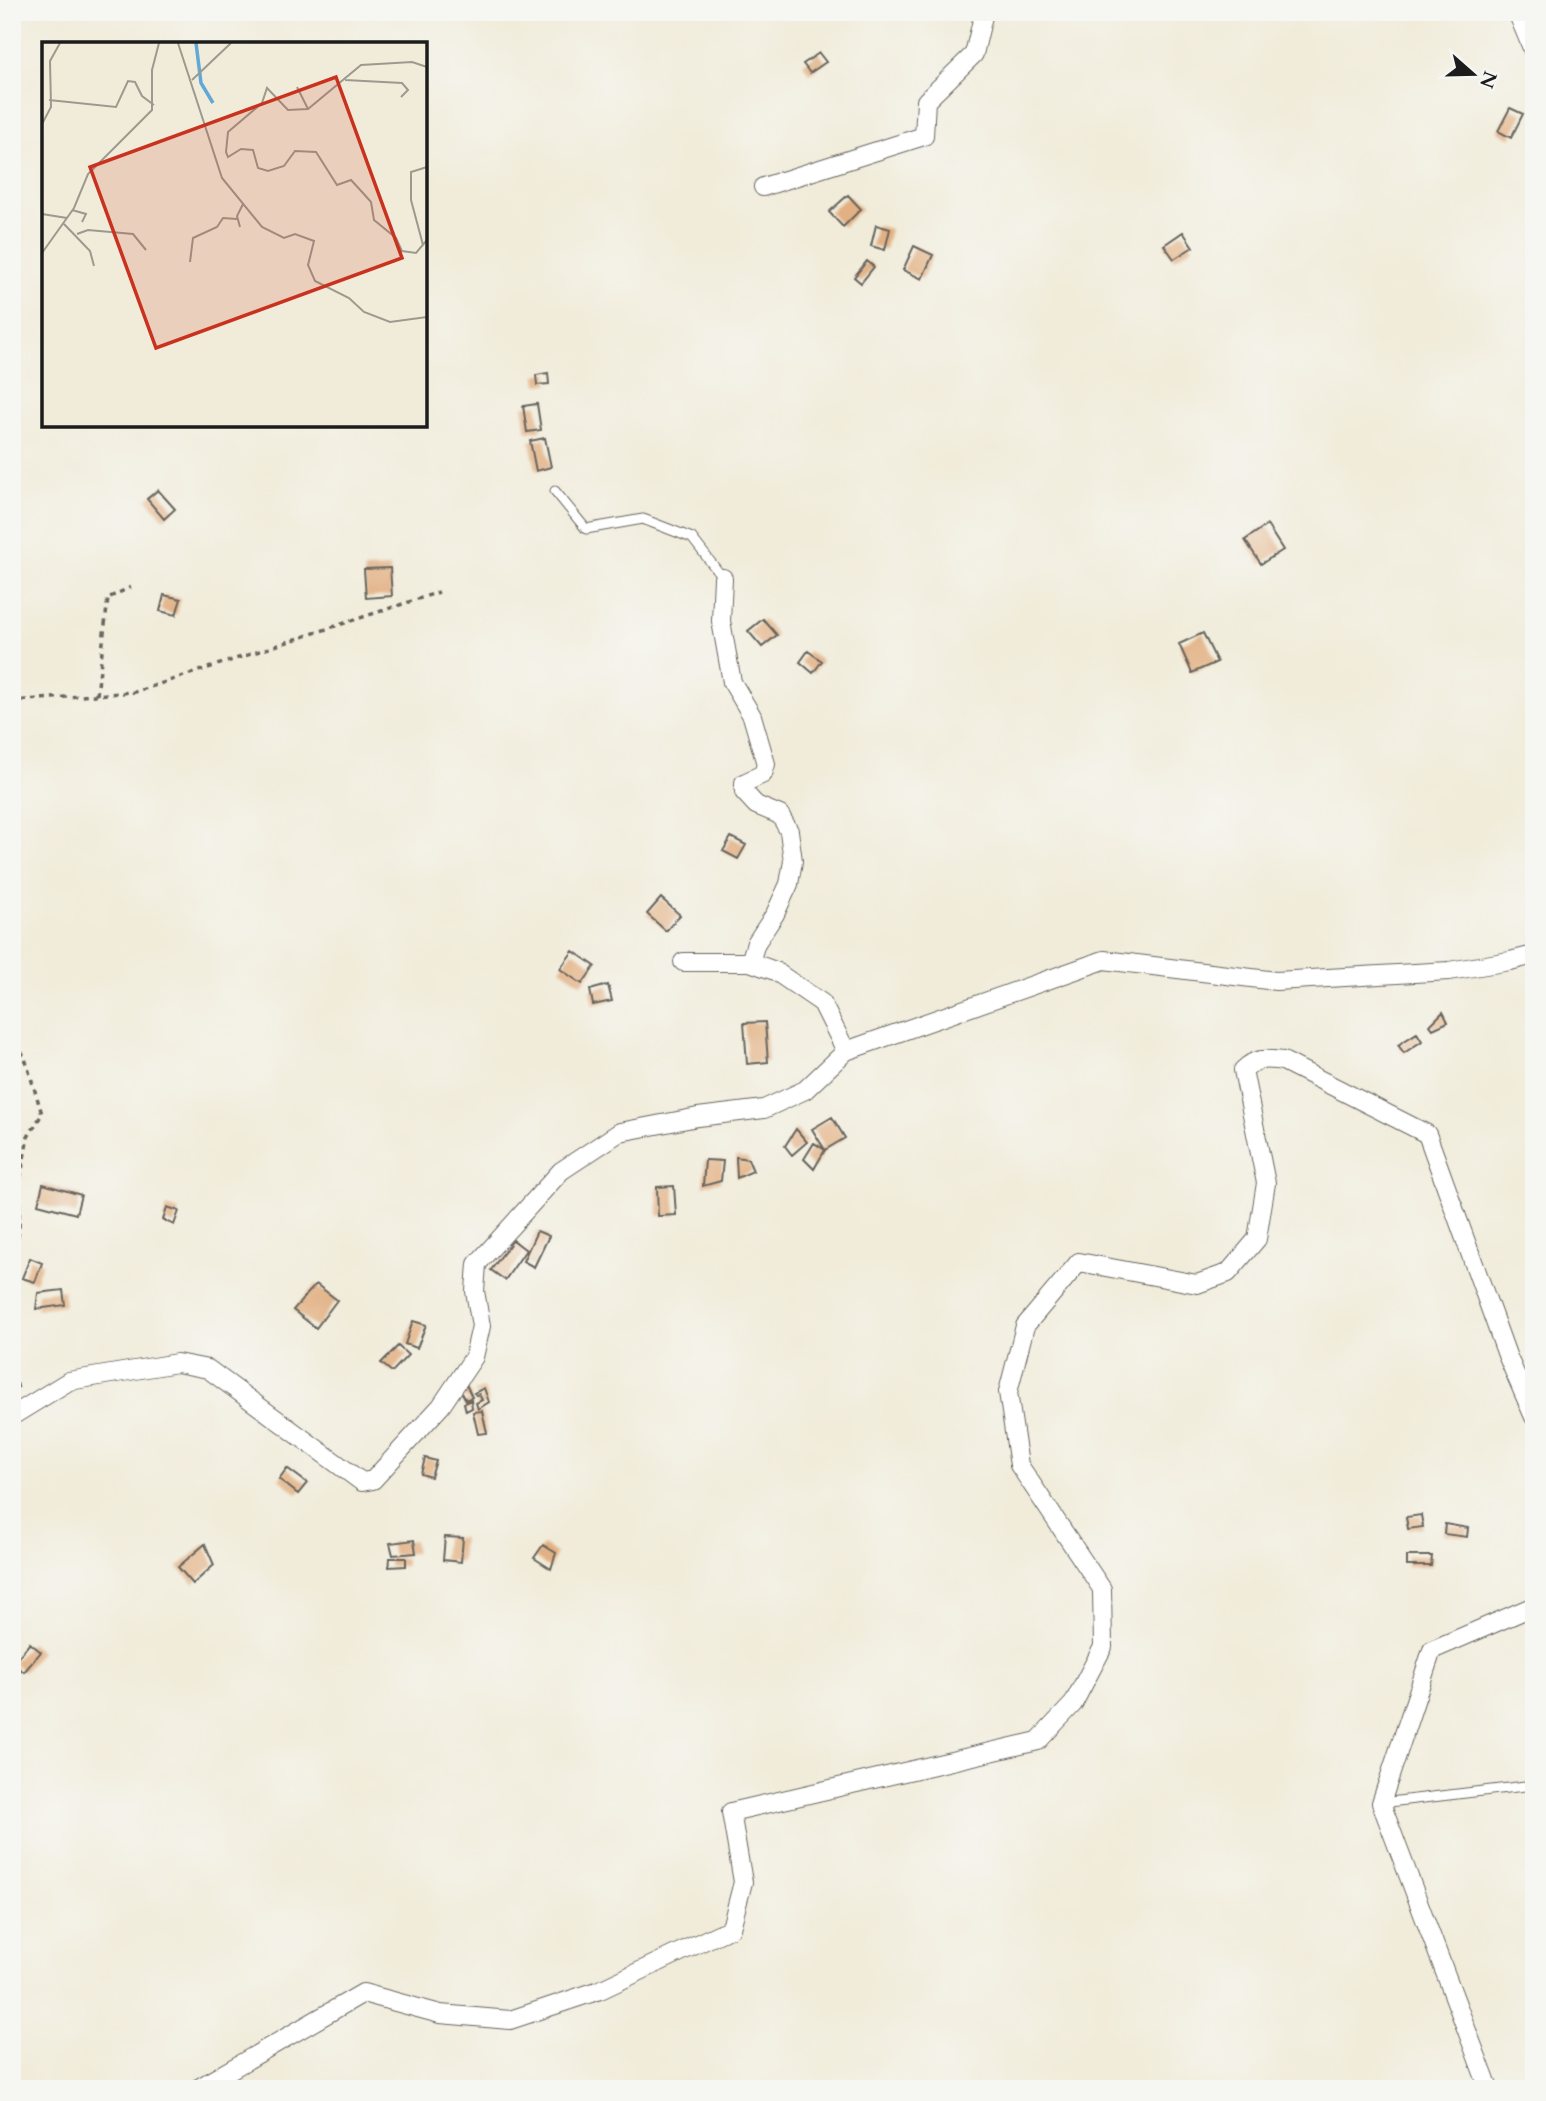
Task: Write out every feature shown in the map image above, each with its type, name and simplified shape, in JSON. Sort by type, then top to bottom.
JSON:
[{"type":"street","points":[[763,187],[924,136],[926,101],[974,54],[984,12]]},
{"type":"street","points":[[1517,12],[1534,53]]},
{"type":"street","points":[[723,578],[721,621],[732,682],[752,716],[766,764],[763,774],[744,783],[744,792],[756,805],[780,815],[789,831],[793,861],[789,884],[775,915],[756,943],[750,962]]},
{"type":"street","points":[[18,1413],[69,1381],[177,1363],[208,1369],[362,1482],[373,1480],[441,1405],[474,1357],[481,1326],[475,1291],[477,1264],[561,1171],[620,1132],[698,1116],[764,1109],[804,1090],[846,1051],[1104,960],[1276,981],[1449,971],[1534,955]]},
{"type":"street","points":[[683,962],[750,962],[775,971],[822,1003],[846,1051]]},
{"type":"street","points":[[197,2089],[363,1993],[440,2014],[510,2020],[600,1990],[731,1928],[743,1882],[731,1812],[1038,1741],[1073,1704],[1103,1647],[1102,1589],[1019,1465],[1008,1392],[1025,1326],[1079,1262],[1197,1284],[1228,1273],[1256,1239],[1266,1183],[1243,1070],[1251,1062],[1261,1058],[1283,1061],[1427,1134],[1507,1355],[1534,1417]]},
{"type":"street","points":[[1489,2089],[1381,1804],[1432,1650],[1534,1606]]},
{"type":"lane","points":[[555,491],[586,529],[643,519],[692,538],[723,578]]},
{"type":"lane","points":[[1381,1804],[1534,1785]]},
{"type":"path","points":[[97,695],[108,598],[131,587]]},
{"type":"path","points":[[12,701],[135,692],[439,592]]},
{"type":"path","points":[[12,1046],[24,1055],[42,1114],[28,1138],[26,1148],[20,1180],[19,1230],[12,1271]]},
{"type":"path","points":[[12,1364],[18,1413]]},
{"type":"building","points":[[819,53],[826,62],[810,73],[803,64]]},
{"type":"building","points":[[1510,108],[1523,114],[1511,138],[1498,131]]},
{"type":"building","points":[[848,195],[861,209],[843,227],[829,212]]},
{"type":"building","points":[[876,225],[890,229],[885,250],[871,246]]},
{"type":"building","points":[[1183,232],[1193,247],[1174,259],[1164,245]]},
{"type":"building","points":[[914,246],[933,255],[922,279],[903,270]]},
{"type":"building","points":[[867,261],[874,267],[861,283],[854,277]]},
{"type":"building","points":[[548,373],[549,384],[537,385],[536,375]]},
{"type":"building","points":[[537,404],[541,430],[527,432],[523,406]]},
{"type":"building","points":[[545,438],[551,467],[536,471],[530,441]]},
{"type":"building","points":[[158,490],[175,509],[164,519],[147,499]]},
{"type":"building","points":[[1267,525],[1283,550],[1261,564],[1245,540]]},
{"type":"building","points":[[390,568],[392,596],[366,598],[364,569]]},
{"type":"building","points":[[164,595],[181,599],[176,615],[160,611]]},
{"type":"building","points":[[763,619],[777,635],[762,647],[748,631]]},
{"type":"building","points":[[1203,633],[1217,662],[1192,673],[1179,644]]},
{"type":"building","points":[[808,651],[822,661],[813,673],[800,662]]},
{"type":"building","points":[[731,837],[746,845],[738,859],[723,851]]},
{"type":"building","points":[[661,898],[680,915],[666,931],[647,914]]},
{"type":"building","points":[[573,951],[595,966],[582,984],[560,969]]},
{"type":"building","points":[[608,985],[612,1001],[593,1005],[590,990]]},
{"type":"building","points":[[1443,1012],[1448,1022],[1433,1029],[1430,1025]]},
{"type":"building","points":[[765,1022],[768,1062],[747,1064],[744,1023]]},
{"type":"building","points":[[1417,1033],[1422,1041],[1404,1053],[1398,1045]]},
{"type":"building","points":[[832,1117],[845,1138],[825,1150],[812,1129]]},
{"type":"building","points":[[796,1129],[807,1142],[792,1155],[785,1146]]},
{"type":"building","points":[[814,1143],[825,1150],[814,1169],[804,1159]]},
{"type":"building","points":[[736,1157],[748,1159],[753,1171],[737,1178]]},
{"type":"building","points":[[705,1160],[723,1161],[721,1181],[703,1186]]},
{"type":"building","points":[[43,1184],[81,1195],[76,1214],[38,1204]]},
{"type":"building","points":[[674,1186],[676,1215],[658,1216],[657,1187]]},
{"type":"building","points":[[167,1207],[179,1211],[174,1225],[163,1220]]},
{"type":"building","points":[[537,1231],[549,1236],[534,1267],[523,1261]]},
{"type":"building","points":[[513,1240],[526,1250],[505,1280],[491,1270]]},
{"type":"building","points":[[30,1258],[42,1263],[35,1282],[22,1278]]},
{"type":"building","points":[[316,1284],[337,1300],[316,1328],[293,1310]]},
{"type":"building","points":[[63,1290],[65,1305],[36,1309],[38,1293]]},
{"type":"building","points":[[413,1321],[426,1325],[417,1348],[405,1344]]},
{"type":"building","points":[[398,1346],[408,1355],[392,1372],[381,1363]]},
{"type":"building","points":[[465,1382],[472,1397],[466,1400],[458,1386]]},
{"type":"building","points":[[484,1388],[489,1402],[478,1409],[476,1403],[482,1400],[479,1394],[474,1393]]},
{"type":"building","points":[[471,1400],[472,1408],[466,1411],[464,1403]]},
{"type":"building","points":[[482,1411],[487,1433],[478,1434],[473,1412]]},
{"type":"building","points":[[425,1458],[436,1461],[431,1477],[421,1474]]},
{"type":"building","points":[[287,1468],[307,1483],[298,1494],[279,1479]]},
{"type":"building","points":[[1421,1515],[1423,1527],[1408,1529],[1406,1517]]},
{"type":"building","points":[[1445,1524],[1468,1528],[1467,1537],[1444,1534]]},
{"type":"building","points":[[445,1537],[463,1538],[461,1562],[443,1560]]},
{"type":"building","points":[[414,1540],[416,1553],[393,1555],[390,1543]]},
{"type":"building","points":[[205,1544],[214,1565],[193,1584],[178,1567]]},
{"type":"building","points":[[543,1545],[556,1553],[551,1569],[534,1558]]},
{"type":"building","points":[[1407,1556],[1432,1556],[1431,1566],[1407,1566]]},
{"type":"building","points":[[390,1558],[406,1558],[406,1566],[389,1567]]},
{"type":"building","points":[[30,1643],[41,1652],[24,1672],[13,1663]]}]
